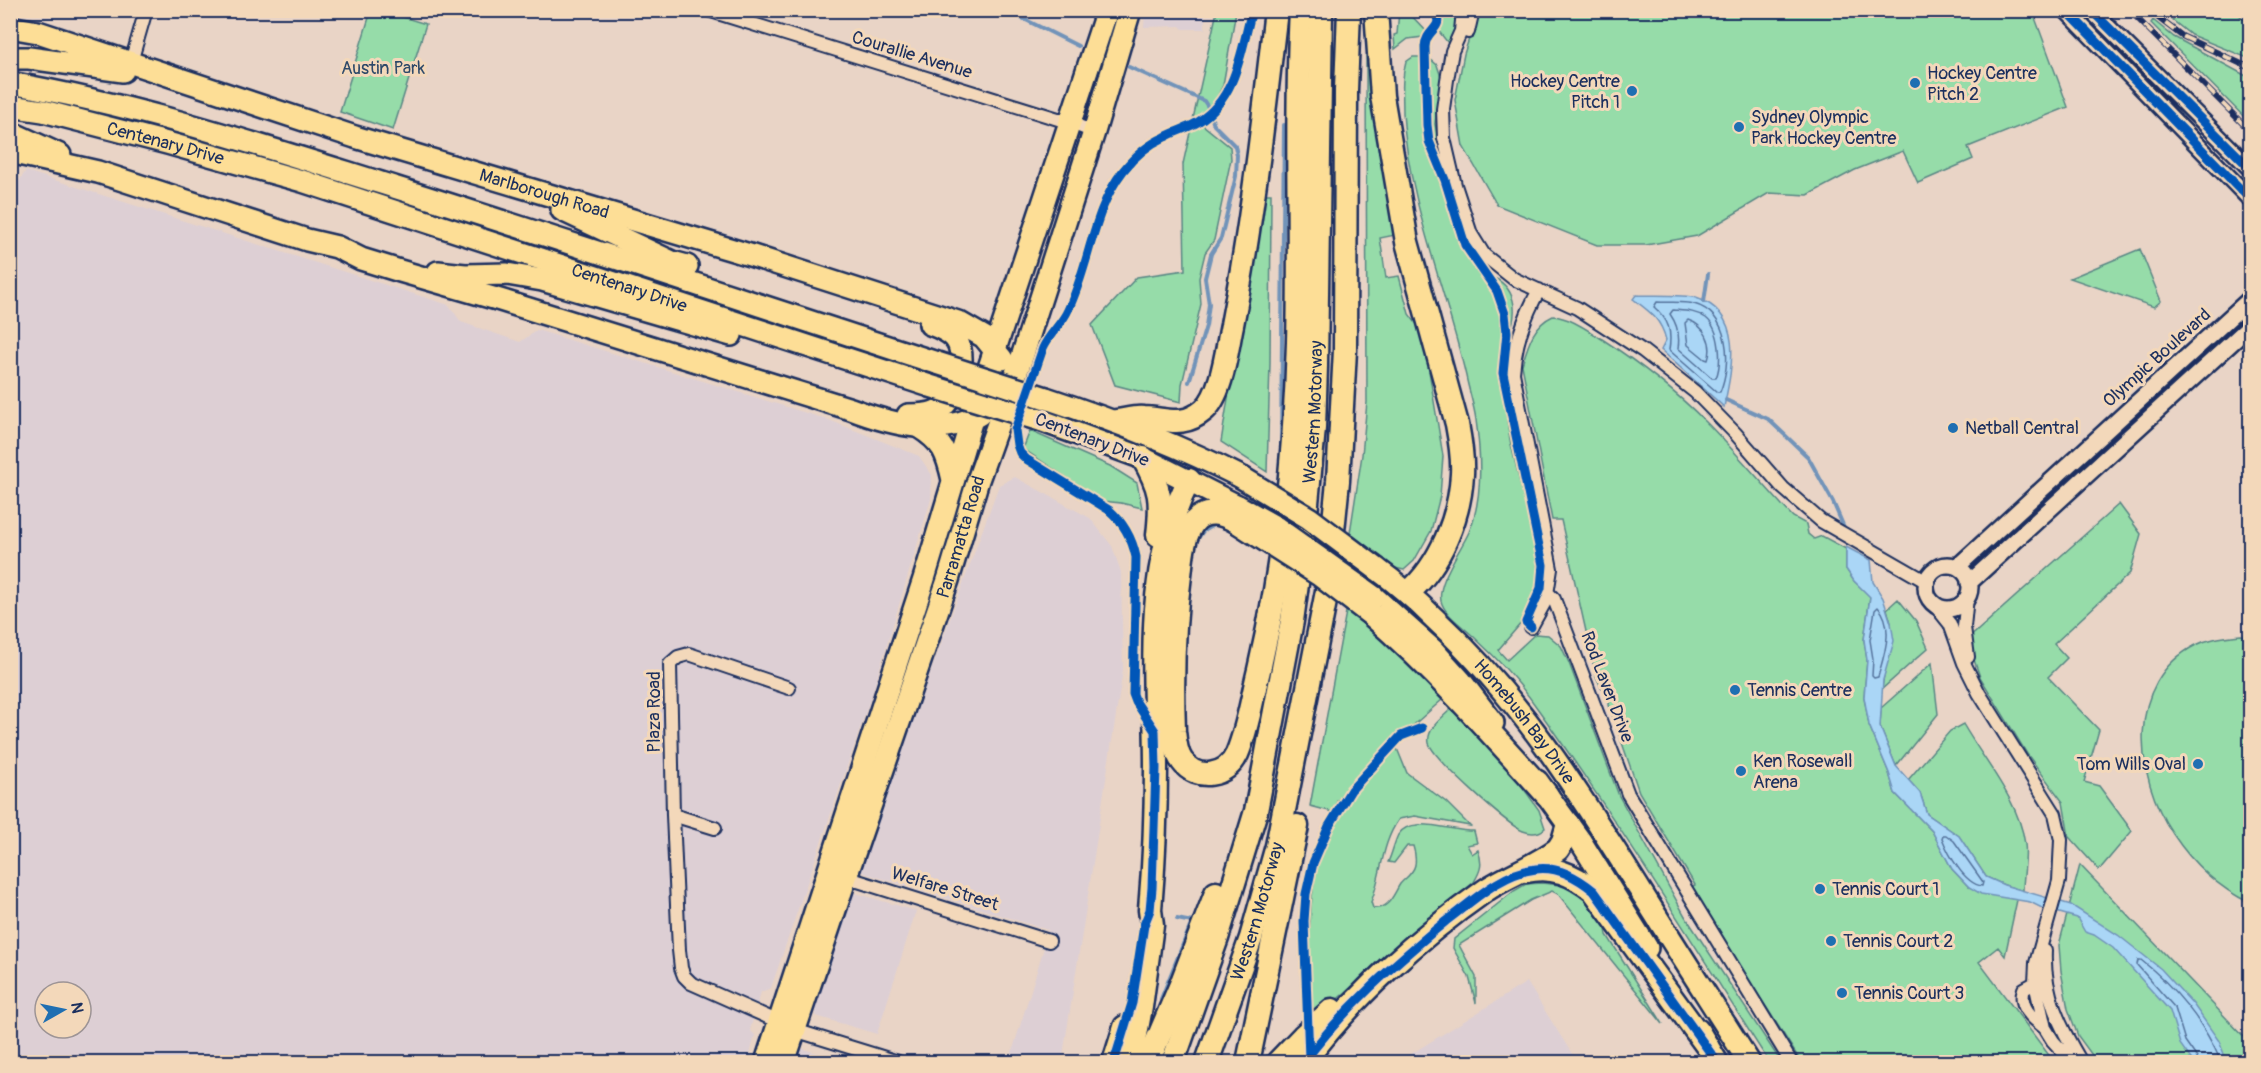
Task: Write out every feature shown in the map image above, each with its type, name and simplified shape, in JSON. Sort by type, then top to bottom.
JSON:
[{"type":"highway","name":"Parramatta Road","points":[[766,1062],[788,1024],[837,874],[972,419],[1107,10]]},
{"type":"highway","name":"Parramatta Road","points":[[837,874],[923,654],[978,480],[1011,388],[1094,132],[1130,10]]},
{"type":"highway","points":[[1117,422],[1143,417],[1167,422],[1186,420],[1209,406],[1217,390],[1224,365],[1250,229],[1276,10]]},
{"type":"highway","points":[[1300,10],[1297,106],[1297,386],[1290,484],[1279,571],[1265,645],[1236,755],[1227,768],[1221,772],[1199,773],[1182,762],[1175,745],[1173,645],[1182,556],[1190,529],[1196,520],[1215,513],[1237,513],[1320,574],[1373,606],[1463,701],[1547,795]]},
{"type":"highway","name":"Western Motorway","points":[[1173,1062],[1217,938],[1256,811],[1292,621],[1305,525],[1314,428],[1318,297],[1321,10]]},
{"type":"highway","name":"Western Motorway","points":[[1207,1062],[1255,926],[1277,846],[1327,591],[1342,417],[1345,350],[1346,90],[1349,10]]},
{"type":"highway","points":[[1373,606],[1399,599],[1427,574],[1450,529],[1460,495],[1462,475],[1462,453],[1455,416],[1407,242],[1382,96],[1376,10]]},
{"type":"highway","name":"Marlborough Road","points":[[10,26],[38,32],[355,137],[742,253],[958,322],[997,325],[1004,322]]},
{"type":"highway","points":[[10,58],[29,58],[111,68],[240,99]]},
{"type":"highway","name":"Centenary Drive","points":[[10,83],[90,99],[212,130],[1046,398],[1117,422],[1214,464]]},
{"type":"highway","name":"Centenary Drive","points":[[10,106],[43,111],[156,140],[302,181],[1040,420],[1143,458],[1189,480],[1237,513]]},
{"type":"highway","points":[[10,132],[98,172]]},
{"type":"highway","points":[[10,152],[98,172],[307,240],[365,251],[446,274],[507,274],[542,280],[786,350],[832,353]]},
{"type":"highway","points":[[541,193],[565,212],[672,262],[729,280],[734,296]]},
{"type":"highway","points":[[337,247],[400,271],[500,300],[878,419],[919,428],[935,437],[944,449],[953,481]]},
{"type":"highway","points":[[851,409],[907,415],[928,414],[938,410],[946,403],[957,381],[961,362],[960,346],[951,334],[870,295]]},
{"type":"highway","name":"Marlborough Road","points":[[958,322],[984,337],[995,349],[1011,388]]},
{"type":"highway","points":[[919,428],[952,425],[972,419],[1011,388]]},
{"type":"highway","points":[[1138,1057],[1152,925],[1150,910],[1156,768],[1151,582],[1160,509],[1156,482],[1143,458]]},
{"type":"highway","points":[[1154,644],[1158,584],[1167,534],[1189,480],[1201,469],[1214,464]]},
{"type":"highway","name":"Homebush Bay Drive","points":[[1214,464],[1241,477],[1309,518],[1408,593],[1461,643],[1542,738],[1589,808],[1749,1062]]},
{"type":"highway","name":"Western Motorway","points":[[1248,1062],[1300,806],[1295,757]]},
{"type":"highway","name":"Homebush Bay Drive","points":[[1547,795],[1568,824],[1712,1054]]},
{"type":"highway","points":[[1278,1062],[1309,1043],[1365,984],[1387,970],[1477,897],[1558,849],[1568,824],[1589,808]]},
{"type":"highway","name":"Western Motorway","points":[[1138,1057],[1182,982],[1220,881],[1256,811]]},
{"type":"highway","points":[[1518,873],[1544,868],[1561,871],[1576,877],[1594,891],[1712,1054]]},
{"type":"highway","points":[[1114,1062],[1132,1003],[1144,925],[1150,910]]},
{"type":"highway","name":"Parramatta Road","points":[[784,1062],[788,1024]]},
{"type":"street","points":[[131,62],[146,10]]},
{"type":"street","name":"Courallie Avenue","points":[[708,10],[1094,132]]},
{"type":"street","points":[[1463,10],[1461,31],[1452,51],[1443,109],[1444,138],[1455,185],[1471,234],[1484,255],[1514,279],[1577,308],[1633,344],[1695,392],[1784,488],[1821,521],[1927,582]]},
{"type":"street","points":[[1452,51],[1466,38],[1473,10]]},
{"type":"street","points":[[2066,10],[2250,199]]},
{"type":"street","points":[[2091,10],[2250,168]]},
{"type":"street","points":[[2146,92],[2159,78]]},
{"type":"street","points":[[1531,627],[1548,593],[1551,560],[1513,373],[1514,353],[1519,333],[1539,290]]},
{"type":"street","name":"Olympic Boulevard","points":[[1957,567],[2250,299]]},
{"type":"street","points":[[1934,604],[1952,609],[1962,604],[1968,590],[1997,557],[2250,326]]},
{"type":"street","points":[[1984,543],[1997,557]]},
{"type":"street","points":[[1974,685],[1964,636],[1968,590],[1965,573],[1957,567],[1947,565],[1936,568],[1927,582],[1927,594],[1950,624],[1974,685],[2055,814],[2061,840],[2059,880],[2045,935],[2040,983],[2064,1034],[2081,1062]]},
{"type":"street","name":"Rod Laver Drive","points":[[1548,593],[1554,599],[1628,794],[1791,1062]]},
{"type":"street","name":"Plaza Road","points":[[788,1024],[691,983],[684,976],[681,968],[670,664],[678,657],[689,654],[789,688]]},
{"type":"street","points":[[674,815],[715,828]]},
{"type":"street","name":"Welfare Street","points":[[837,874],[1050,941]]},
{"type":"street","points":[[2040,983],[2024,989],[2021,995],[2023,1005],[2072,1062]]},
{"type":"street","points":[[788,1024],[804,1033],[898,1062]]},
{"type":"shaded area","points":[[1145,14],[1205,15],[1205,29],[1183,29],[1180,26],[1144,27]]},
{"type":"shaded area","points":[[26,171],[449,305],[461,322],[520,342],[537,330],[829,420],[919,456],[932,475],[931,499],[873,691],[771,988],[761,992],[750,1030],[755,1035],[748,1062],[11,1062],[10,194]]},
{"type":"shaded area","points":[[1015,477],[1090,518],[1112,546],[1121,572],[1123,670],[1062,1062],[1009,1062],[1048,930],[858,871],[999,485]]},
{"type":"shaded area","points":[[852,892],[916,911],[877,1034],[816,1016],[813,1007]]},
{"type":"shaded area","points":[[1527,982],[1577,1062],[1398,1062]]},
{"type":"shaded area","points":[[800,1048],[846,1062],[796,1062]]},
{"type":"green space","name":"Sydney Olympic Park Hockey Centre","points":[[2030,10],[2034,15],[2068,107],[1968,147],[1973,159],[1918,183],[1903,151],[1855,170],[1808,195],[1769,193],[1697,236],[1646,245],[1597,245],[1497,205],[1463,146],[1455,100],[1464,54],[1478,11]]},
{"type":"green space","name":"Austin Park","points":[[371,11],[397,11],[396,15],[426,24],[393,130],[340,112]]},
{"type":"green space","points":[[1217,11],[1236,11],[1223,85],[1203,125],[1230,147],[1231,159],[1214,240],[1205,253],[1199,278],[1201,304],[1182,384],[1181,402],[1115,385],[1092,325],[1137,277],[1185,270],[1183,164]]},
{"type":"green space","points":[[1399,11],[1407,11],[1426,31],[1423,37],[1408,39],[1395,49],[1394,35],[1397,34]]},
{"type":"green space","points":[[1436,11],[1458,11],[1452,41],[1448,43],[1437,29],[1442,20]]},
{"type":"green space","points":[[2161,11],[2235,11],[2250,25],[2250,59],[2191,35]]},
{"type":"green space","points":[[2153,20],[2174,37],[2250,78],[2250,123],[2151,23]]},
{"type":"green space","points":[[1366,55],[1395,235],[1380,238],[1386,278],[1399,276],[1409,314],[1419,327],[1428,365],[1443,456],[1440,496],[1431,531],[1414,561],[1404,570],[1395,568],[1350,533],[1362,455],[1367,402]]},
{"type":"green space","points":[[1413,57],[1422,57],[1427,143],[1442,180],[1461,244],[1499,299],[1503,316],[1504,333],[1500,373],[1510,440],[1537,556],[1538,585],[1528,615],[1498,650],[1507,660],[1535,634],[1548,635],[1561,646],[1619,796],[1685,916],[1781,1062],[1769,1062],[1628,842],[1519,684],[1503,665],[1453,619],[1442,604],[1441,596],[1445,578],[1474,519],[1480,477],[1479,448],[1473,403],[1420,212],[1406,146],[1403,113],[1404,68],[1406,62]]},
{"type":"green space","points":[[1428,57],[1437,65],[1441,77],[1435,124],[1444,170],[1431,137]]},
{"type":"green space","points":[[1261,194],[1271,194],[1267,472],[1221,442]]},
{"type":"green space","points":[[2140,249],[2161,301],[2154,307],[2070,278]]},
{"type":"green space","points":[[1488,275],[1505,286],[1513,300],[1514,318],[1508,337],[1504,304]]},
{"type":"green space","name":"Tennis Centre","points":[[1553,316],[1567,319],[1585,328],[1656,378],[1706,422],[1793,517],[1806,524],[1808,534],[1814,539],[1822,536],[1846,549],[1846,569],[1854,581],[1870,596],[1864,640],[1867,660],[1864,697],[1869,725],[1895,793],[1932,831],[1952,869],[1969,887],[2017,900],[2005,956],[1998,947],[1979,962],[2054,1062],[1801,1062],[1693,891],[1691,887],[1695,885],[1639,792],[1609,705],[1611,693],[1601,687],[1596,676],[1561,520],[1552,520],[1522,365],[1536,330]]},
{"type":"green space","points":[[1030,431],[1110,466],[1137,483],[1142,508],[1102,501],[1023,449]]},
{"type":"green space","points":[[2119,504],[2141,534],[2130,573],[2054,644],[2067,658],[2048,677],[2099,730],[2084,782],[2099,786],[2132,831],[2099,870],[2069,837],[2063,802],[2027,754],[1980,677],[1967,640]]},
{"type":"green space","points":[[1898,599],[1916,621],[1928,648],[1882,689],[1891,623],[1887,609]]},
{"type":"green space","points":[[1348,601],[1496,750],[1539,810],[1545,828],[1532,833],[1523,831],[1502,817],[1434,751],[1429,743],[1430,733],[1451,709],[1443,699],[1409,729],[1391,741],[1337,801],[1333,812],[1310,806]]},
{"type":"green space","name":"Tom Wills Oval","points":[[2241,635],[2250,636],[2250,903],[2207,874],[2173,834],[2160,811],[2150,785],[2144,759],[2143,732],[2147,706],[2157,682],[2173,661],[2201,643]]},
{"type":"green space","points":[[1932,663],[1938,714],[1896,766],[1880,727],[1881,708]]},
{"type":"green space","points":[[1963,724],[2000,781],[2016,812],[2025,844],[2023,891],[1986,877],[1959,836],[1927,814],[1920,793],[1908,780],[1950,731]]},
{"type":"green space","points":[[1396,746],[1407,773],[1446,802],[1470,826],[1415,816],[1399,819],[1385,849],[1371,902],[1373,908],[1387,904],[1414,868],[1413,846],[1407,846],[1394,863],[1388,862],[1398,835],[1404,829],[1412,826],[1433,825],[1474,831],[1477,843],[1467,845],[1472,854],[1478,850],[1480,870],[1474,882],[1313,1020],[1310,964],[1311,909],[1320,856],[1330,830],[1344,804],[1362,781]]},
{"type":"green space","points":[[2080,865],[2250,1043],[2250,1062],[2097,1062],[2078,1036],[2068,1009],[2061,971],[2059,945]]},
{"type":"green space","points":[[1541,883],[1569,888],[1594,907],[1603,921],[1607,935],[1663,1024],[1558,894],[1552,891],[1531,900],[1459,945],[1476,977],[1476,1003],[1469,977],[1453,948],[1454,939],[1514,891],[1526,884]]},
{"type":"water","points":[[1636,295],[1696,298],[1712,305],[1722,316],[1729,329],[1732,360],[1724,407],[1661,350],[1666,340],[1661,326],[1633,299]]},
{"type":"water","points":[[1846,547],[1871,560],[1873,582],[1883,598],[1891,623],[1894,641],[1883,680],[1880,727],[1896,766],[1920,793],[1927,814],[1959,836],[1986,877],[2004,885],[2071,905],[2118,935],[2161,969],[2193,1004],[2219,1041],[2227,1062],[2193,1062],[2180,1044],[2170,1011],[2113,948],[2094,935],[2085,932],[2077,918],[2042,908],[2030,902],[1981,894],[1969,887],[1952,869],[1932,831],[1895,793],[1869,725],[1864,697],[1867,660],[1864,640],[1870,597],[1846,569]]},
{"type":"waterway","points":[[1006,10],[1078,46]]},
{"type":"waterway","points":[[1129,67],[1204,101],[1214,125],[1235,146],[1237,155],[1236,176],[1221,238],[1211,254],[1205,278],[1209,304],[1206,326],[1189,382]]},
{"type":"waterway","points":[[1281,448],[1284,125]]},
{"type":"waterway","points":[[1704,302],[1708,274]]},
{"type":"waterway","points":[[1726,400],[1768,419],[1808,457],[1833,502],[1846,532]]},
{"type":"waterway","points":[[1197,540],[1203,531],[1215,524]]},
{"type":"waterway","points":[[1161,999],[1192,922],[1177,919]]},
{"type":"railway","points":[[2129,10],[2250,131]]},
{"type":"railway","points":[[2148,10],[2182,36],[2250,68]]},
{"type":"cycle path","points":[[1114,1062],[1132,1003],[1152,888],[1155,731],[1133,694],[1136,557],[1127,531],[1119,520],[1109,510],[1026,459],[1020,453],[1015,430],[1043,348],[1065,315],[1075,293],[1104,203],[1113,187],[1127,166],[1142,151],[1153,143],[1198,122],[1221,100],[1236,72],[1252,10]]},
{"type":"cycle path","points":[[1433,10],[1438,21],[1426,40],[1425,47],[1429,141],[1445,180],[1465,245],[1497,291],[1505,314],[1507,332],[1503,373],[1543,565],[1541,588],[1526,622],[1531,627]]},
{"type":"cycle path","points":[[2066,10],[2250,199]]},
{"type":"cycle path","points":[[2091,10],[2250,168]]},
{"type":"cycle path","points":[[1309,1058],[1304,921],[1306,894],[1313,863],[1329,826],[1351,790],[1401,736],[1422,728]]},
{"type":"cycle path","points":[[1304,1062],[1319,1042],[1370,987],[1446,921],[1499,882],[1536,869],[1560,871],[1581,881],[1594,891],[1717,1062]]},
{"type":"place","name":"Hockey Centre Pitch 2","points":[[1915,83]]},
{"type":"place","name":"Hockey Centre Pitch 1","points":[[1632,91]]},
{"type":"place","name":"Sydney Olympic Park Hockey Centre","points":[[1739,127]]},
{"type":"place","name":"Netball Central","points":[[1953,428]]},
{"type":"place","name":"Tennis Centre","points":[[1735,690]]},
{"type":"place","name":"Tom Wills Oval","points":[[2198,764]]},
{"type":"place","name":"Ken Rosewall Arena","points":[[1741,771]]},
{"type":"place","name":"Tennis Court 1","points":[[1820,889]]},
{"type":"place","name":"Tennis Court 2","points":[[1831,941]]},
{"type":"place","name":"Tennis Court 3","points":[[1842,993]]}]
